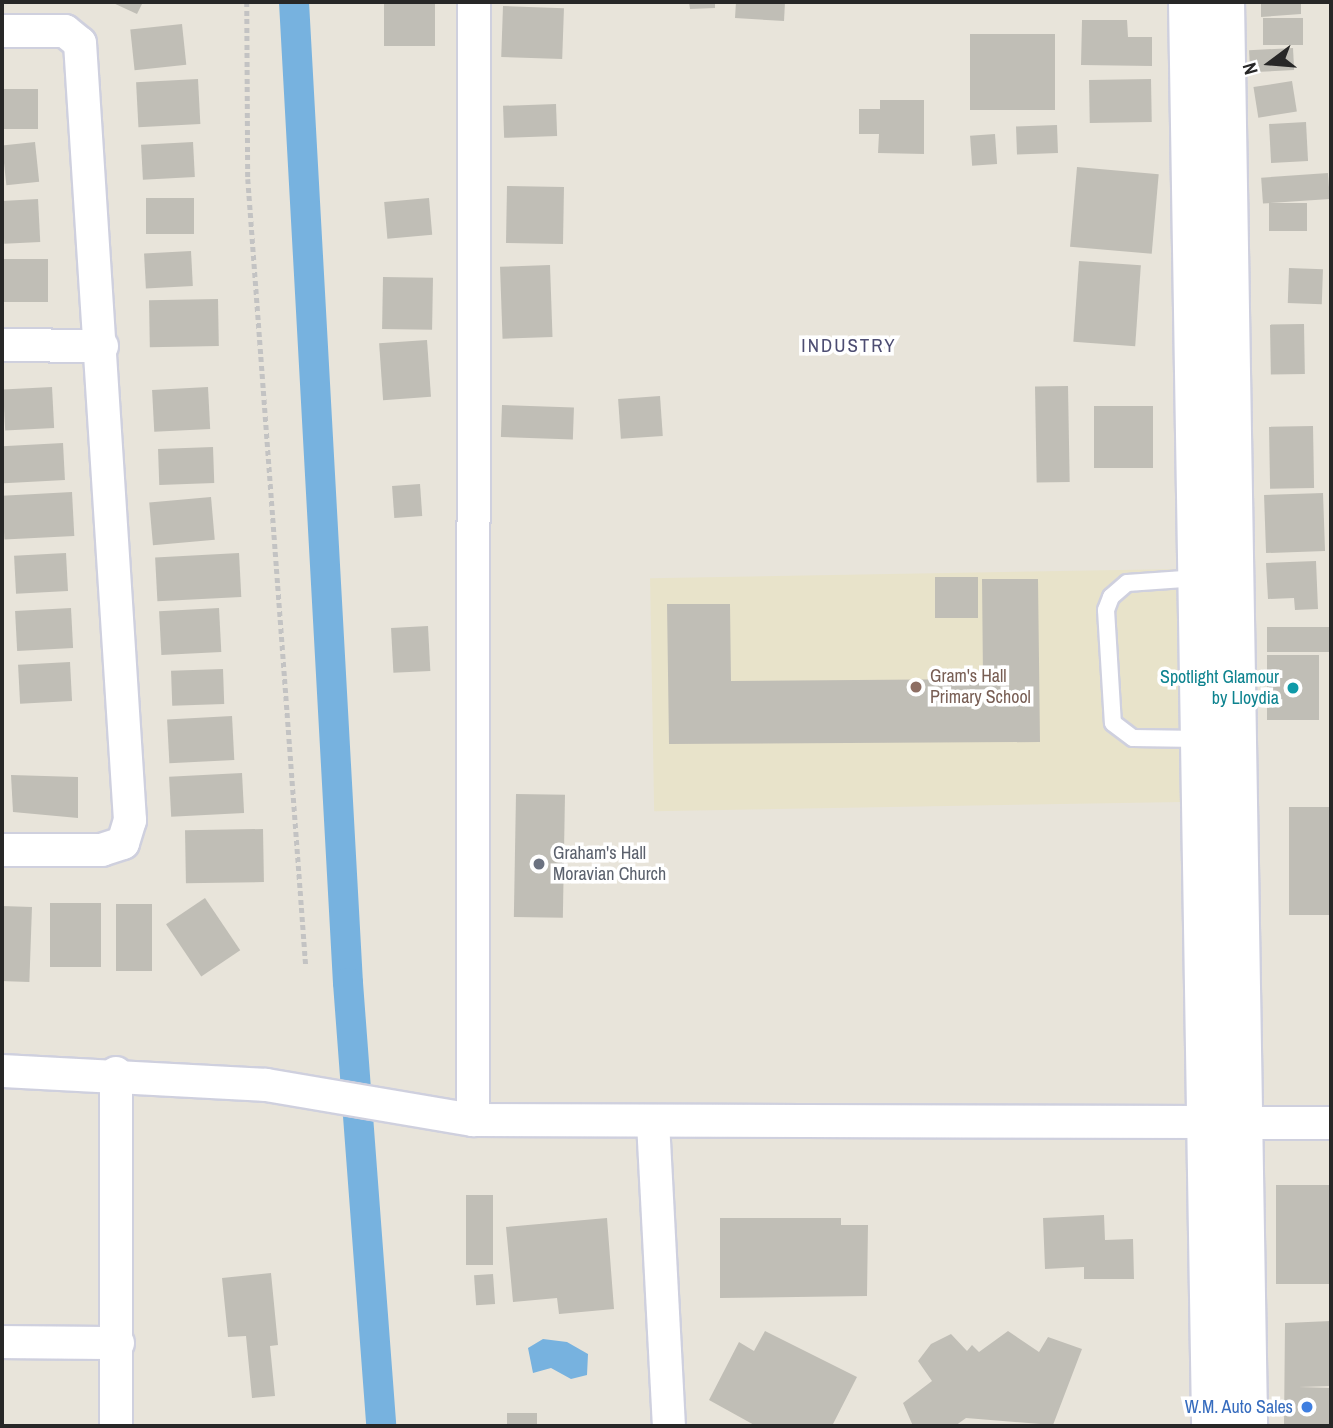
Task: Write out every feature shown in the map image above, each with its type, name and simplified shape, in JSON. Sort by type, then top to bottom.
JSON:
[{"type":"main road","points":[[1188,2],[1219,739],[1224,1123],[1211,1426]]},
{"type":"main road","points":[[1214,577],[1225,2]]},
{"type":"main road","points":[[1224,1123],[1248,1426]]},
{"type":"street","points":[[473,1120],[474,2]]},
{"type":"street","points":[[2,31],[65,30],[80,43],[102,346],[130,820],[123,843],[102,850],[2,850]]},
{"type":"street","points":[[2,345],[102,346]]},
{"type":"street","points":[[2,1071],[116,1073],[327,1092],[421,1107],[473,1120],[1331,1124]]},
{"type":"street","points":[[116,1073],[116,1426]]},
{"type":"street","points":[[653,1122],[669,1426]]},
{"type":"street","points":[[2,1342],[118,1343]]},
{"type":"lane","points":[[1214,577],[1135,581],[1111,597],[1109,707],[1118,730],[1133,738],[1219,739]]},
{"type":"path","points":[[247,2],[247,179],[306,966]]},
{"type":"shaded area","name":"Gram's Hall Primary School","points":[[1178,569],[1182,802],[654,811],[650,578]]},
{"type":"water","points":[[543,1339],[567,1342],[588,1354],[587,1375],[571,1379],[551,1368],[533,1373],[528,1348]]},
{"type":"building","points":[[111,2],[143,2],[137,14]]},
{"type":"building","points":[[384,2],[435,2],[435,46],[384,46]]},
{"type":"building","points":[[689,2],[715,2],[715,8],[690,9]]},
{"type":"building","points":[[736,2],[785,2],[784,21],[735,18]]},
{"type":"building","points":[[1261,2],[1301,2],[1301,14],[1261,17]]},
{"type":"building","points":[[503,6],[564,8],[562,59],[501,57]]},
{"type":"building","points":[[1263,18],[1303,18],[1303,45],[1263,45]]},
{"type":"building","points":[[1082,20],[1127,20],[1128,37],[1152,37],[1152,66],[1081,65]]},
{"type":"building","points":[[182,24],[186,65],[135,70],[130,29]]},
{"type":"building","points":[[970,34],[1055,34],[1055,110],[970,110]]},
{"type":"building","points":[[1293,48],[1294,70],[1250,72],[1249,50]]},
{"type":"building","points":[[198,79],[200,124],[138,127],[136,82]]},
{"type":"building","points":[[1151,79],[1152,122],[1090,123],[1089,80]]},
{"type":"building","points":[[1292,81],[1297,112],[1258,118],[1253,87]]},
{"type":"building","points":[[2,89],[38,89],[38,129],[2,129]]},
{"type":"building","points":[[880,100],[924,100],[924,154],[878,153],[879,134],[859,134],[859,109],[880,109]]},
{"type":"building","points":[[556,104],[557,136],[504,138],[503,106]]},
{"type":"building","points":[[1306,122],[1308,161],[1271,163],[1269,124]]},
{"type":"building","points":[[1057,125],[1058,153],[1017,154],[1016,126]]},
{"type":"building","points":[[995,134],[997,164],[972,166],[970,136]]},
{"type":"building","points":[[35,142],[39,182],[6,185],[2,145]]},
{"type":"building","points":[[193,142],[195,177],[143,180],[141,145]]},
{"type":"building","points":[[1077,167],[1159,174],[1152,254],[1070,247]]},
{"type":"building","points":[[1328,173],[1330,199],[1263,204],[1261,178]]},
{"type":"building","points":[[507,186],[564,187],[563,244],[506,243]]},
{"type":"building","points":[[146,198],[194,198],[194,234],[146,234]]},
{"type":"building","points":[[429,198],[432,235],[387,239],[384,202]]},
{"type":"building","points":[[38,199],[40,242],[4,244],[2,201]]},
{"type":"building","points":[[1269,203],[1307,203],[1307,231],[1269,231]]},
{"type":"building","points":[[191,251],[193,286],[146,288],[144,253]]},
{"type":"building","points":[[2,259],[48,259],[48,302],[2,302]]},
{"type":"building","points":[[1079,261],[1141,265],[1135,346],[1073,342]]},
{"type":"building","points":[[550,265],[553,337],[503,339],[500,267]]},
{"type":"building","points":[[1289,268],[1323,269],[1322,304],[1288,303]]},
{"type":"building","points":[[383,277],[433,278],[432,330],[382,329]]},
{"type":"building","points":[[218,299],[219,346],[150,347],[149,300]]},
{"type":"building","points":[[1304,324],[1305,374],[1271,375],[1270,325]]},
{"type":"building","points":[[427,340],[431,397],[383,400],[379,343]]},
{"type":"building","points":[[1068,386],[1070,482],[1037,483],[1035,387]]},
{"type":"building","points":[[52,387],[54,428],[5,431],[3,390]]},
{"type":"building","points":[[208,387],[210,429],[154,432],[152,390]]},
{"type":"building","points":[[660,396],[663,436],[621,439],[618,399]]},
{"type":"building","points":[[502,405],[574,408],[573,439],[501,437]]},
{"type":"building","points":[[1094,406],[1153,406],[1153,468],[1094,468]]},
{"type":"building","points":[[1313,426],[1314,488],[1270,489],[1269,427]]},
{"type":"building","points":[[63,443],[65,480],[4,483],[2,446]]},
{"type":"building","points":[[213,447],[214,483],[159,485],[158,449]]},
{"type":"building","points":[[420,484],[422,516],[394,518],[392,486]]},
{"type":"building","points":[[72,492],[74,536],[4,540],[2,496]]},
{"type":"building","points":[[1323,493],[1325,551],[1266,553],[1264,495]]},
{"type":"building","points":[[211,497],[215,540],[153,545],[149,502]]},
{"type":"building","points":[[66,553],[68,591],[16,594],[14,556]]},
{"type":"building","points":[[239,553],[241,597],[157,601],[155,557]]},
{"type":"building","points":[[1316,561],[1318,609],[1295,610],[1294,598],[1268,599],[1266,563]]},
{"type":"building","points":[[935,577],[978,577],[978,618],[935,618]]},
{"type":"building","name":"Gram's Hall Primary School","points":[[982,579],[1038,579],[1040,742],[669,744],[667,604],[730,604],[731,681],[983,679]]},
{"type":"building","points":[[71,608],[73,648],[17,651],[15,611]]},
{"type":"building","points":[[219,608],[221,652],[161,655],[159,611]]},
{"type":"building","points":[[428,626],[430,671],[393,673],[391,628]]},
{"type":"building","points":[[1267,627],[1331,627],[1331,652],[1267,652]]},
{"type":"building","name":"Spotlight Glamour by Lloydia","points":[[1267,655],[1319,655],[1319,720],[1267,720]]},
{"type":"building","points":[[70,662],[72,701],[20,704],[18,665]]},
{"type":"building","points":[[223,669],[224,704],[172,706],[171,671]]},
{"type":"building","points":[[232,716],[234,760],[169,763],[167,719]]},
{"type":"building","points":[[242,773],[244,813],[171,817],[169,777]]},
{"type":"building","points":[[11,775],[78,777],[78,818],[13,812]]},
{"type":"building","points":[[516,794],[565,795],[563,918],[514,917]]},
{"type":"building","points":[[1289,807],[1331,807],[1331,915],[1289,915]]},
{"type":"building","points":[[263,829],[264,882],[186,883],[185,830]]},
{"type":"building","points":[[205,898],[240,950],[201,977],[166,924]]},
{"type":"building","points":[[50,903],[101,903],[101,967],[50,967]]},
{"type":"building","points":[[116,904],[152,904],[152,971],[116,971]]},
{"type":"building","points":[[2,906],[32,907],[29,982],[2,981]]},
{"type":"building","points":[[1276,1185],[1331,1185],[1331,1284],[1276,1284]]},
{"type":"building","points":[[466,1195],[493,1195],[493,1265],[466,1265]]},
{"type":"building","points":[[1104,1215],[1105,1240],[1133,1239],[1134,1279],[1084,1279],[1084,1267],[1045,1269],[1043,1218]]},
{"type":"building","points":[[607,1218],[614,1309],[559,1314],[557,1298],[513,1302],[506,1227]]},
{"type":"building","points":[[720,1218],[841,1218],[841,1225],[868,1225],[867,1296],[720,1298]]},
{"type":"building","points":[[271,1273],[278,1345],[270,1346],[275,1396],[252,1398],[246,1336],[228,1337],[222,1278]]},
{"type":"building","points":[[493,1274],[495,1304],[476,1305],[474,1275]]},
{"type":"building","points":[[1331,1321],[1331,1386],[1299,1387],[1331,1388],[1331,1426],[1284,1426],[1285,1323]]},
{"type":"building","points":[[765,1331],[857,1377],[832,1426],[756,1426],[709,1400],[739,1342],[754,1351]]},
{"type":"building","points":[[1008,1331],[1039,1352],[1048,1337],[1082,1349],[1053,1425],[966,1418],[955,1426],[913,1426],[903,1403],[932,1381],[918,1361],[931,1344],[951,1334],[967,1351],[972,1345],[979,1352]]},
{"type":"building","points":[[507,1413],[537,1413],[537,1426],[507,1426]]},
{"type":"waterway","points":[[294,2],[348,983],[381,1426]]},
{"type":"place","name":"Gram's Hall Primary School","points":[[916,687]]},
{"type":"place","name":"Spotlight Glamour by Lloydia","points":[[1293,688]]},
{"type":"place","name":"Graham's Hall Moravian Church","points":[[539,864]]},
{"type":"place","name":"W.M. Auto Sales","points":[[1307,1407]]},
{"type":"district","name":"INDUSTRY","points":[[849,346]]}]
